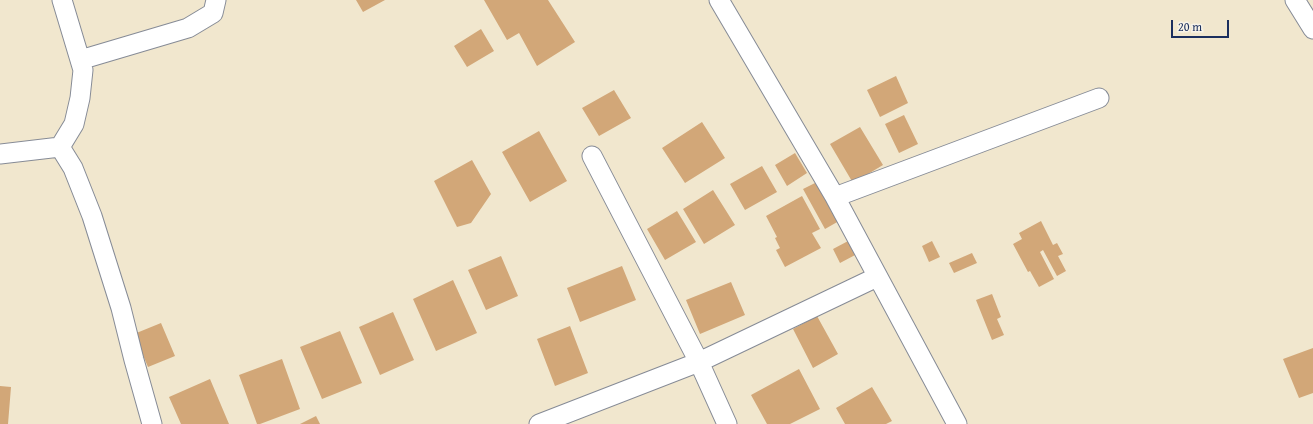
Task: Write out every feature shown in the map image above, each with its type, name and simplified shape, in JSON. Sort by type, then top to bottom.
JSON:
[{"type":"street","points":[[60,147],[74,124],[80,98],[83,70],[62,0]]},
{"type":"street","points":[[80,60],[188,28],[213,13],[216,0]]},
{"type":"street","points":[[719,0],[835,197],[957,424]]},
{"type":"street","points":[[1296,0],[1313,29]]},
{"type":"street","points":[[835,197],[1099,98]]},
{"type":"street","points":[[0,154],[60,147]]},
{"type":"street","points":[[60,147],[73,168],[92,216],[121,308],[152,424]]},
{"type":"street","points":[[592,156],[699,362],[727,424]]},
{"type":"street","points":[[539,424],[699,362],[877,277]]},
{"type":"building","points":[[356,0],[385,0],[363,12]]},
{"type":"building","points":[[484,0],[548,0],[575,42],[537,66],[519,33],[507,40]]},
{"type":"building","points":[[481,29],[494,51],[467,67],[454,46]]},
{"type":"building","points":[[896,76],[908,103],[880,117],[867,90]]},
{"type":"building","points":[[614,90],[631,118],[599,136],[582,108]]},
{"type":"building","points":[[904,115],[918,144],[899,153],[885,124]]},
{"type":"building","points":[[702,122],[725,158],[685,183],[662,148]]},
{"type":"building","points":[[860,127],[883,165],[853,183],[830,144]]},
{"type":"building","points":[[539,131],[567,181],[530,202],[502,152]]},
{"type":"building","points":[[795,153],[807,173],[787,186],[775,165]]},
{"type":"building","points":[[472,160],[491,194],[471,223],[457,227],[434,181]]},
{"type":"building","points":[[762,166],[777,192],[745,210],[730,184]]},
{"type":"building","points":[[817,182],[839,221],[825,229],[803,189]]},
{"type":"building","points":[[713,190],[735,225],[704,244],[683,209]]},
{"type":"building","points":[[802,196],[820,229],[812,233],[821,248],[785,267],[776,250],[780,248],[775,238],[777,237],[766,216]]},
{"type":"building","points":[[677,211],[696,242],[665,260],[647,229]]},
{"type":"building","points":[[1041,221],[1053,245],[1057,243],[1063,254],[1058,256],[1066,271],[1057,276],[1043,250],[1040,252],[1054,279],[1039,287],[1030,271],[1028,272],[1013,244],[1022,239],[1019,233]]},
{"type":"building","points":[[850,240],[857,254],[840,263],[833,249]]},
{"type":"building","points":[[932,241],[940,257],[929,262],[922,246]]},
{"type":"building","points":[[972,253],[977,263],[954,273],[949,263]]},
{"type":"building","points":[[501,256],[518,296],[486,310],[468,270]]},
{"type":"building","points":[[622,266],[636,300],[580,322],[567,288]]},
{"type":"building","points":[[453,280],[477,333],[436,351],[413,299]]},
{"type":"building","points":[[731,282],[745,315],[700,334],[686,300]]},
{"type":"building","points":[[992,294],[1001,317],[997,319],[1004,335],[992,340],[976,300]]},
{"type":"building","points":[[393,312],[414,360],[380,375],[359,327]]},
{"type":"building","points":[[817,316],[838,354],[813,368],[793,329]]},
{"type":"building","points":[[161,323],[175,356],[148,367],[134,334]]},
{"type":"building","points":[[570,326],[588,373],[555,386],[537,339]]},
{"type":"building","points":[[340,331],[362,383],[322,399],[300,347]]},
{"type":"building","points":[[1313,348],[1313,393],[1299,398],[1283,359]]},
{"type":"building","points":[[282,359],[300,409],[257,424],[239,375]]},
{"type":"building","points":[[799,369],[820,409],[790,424],[767,424],[751,395]]},
{"type":"building","points":[[210,379],[229,424],[181,424],[169,397]]},
{"type":"building","points":[[0,386],[11,387],[8,424],[0,424]]},
{"type":"building","points":[[872,387],[892,421],[886,424],[845,424],[836,408]]},
{"type":"building","points":[[316,416],[320,424],[300,424]]}]
